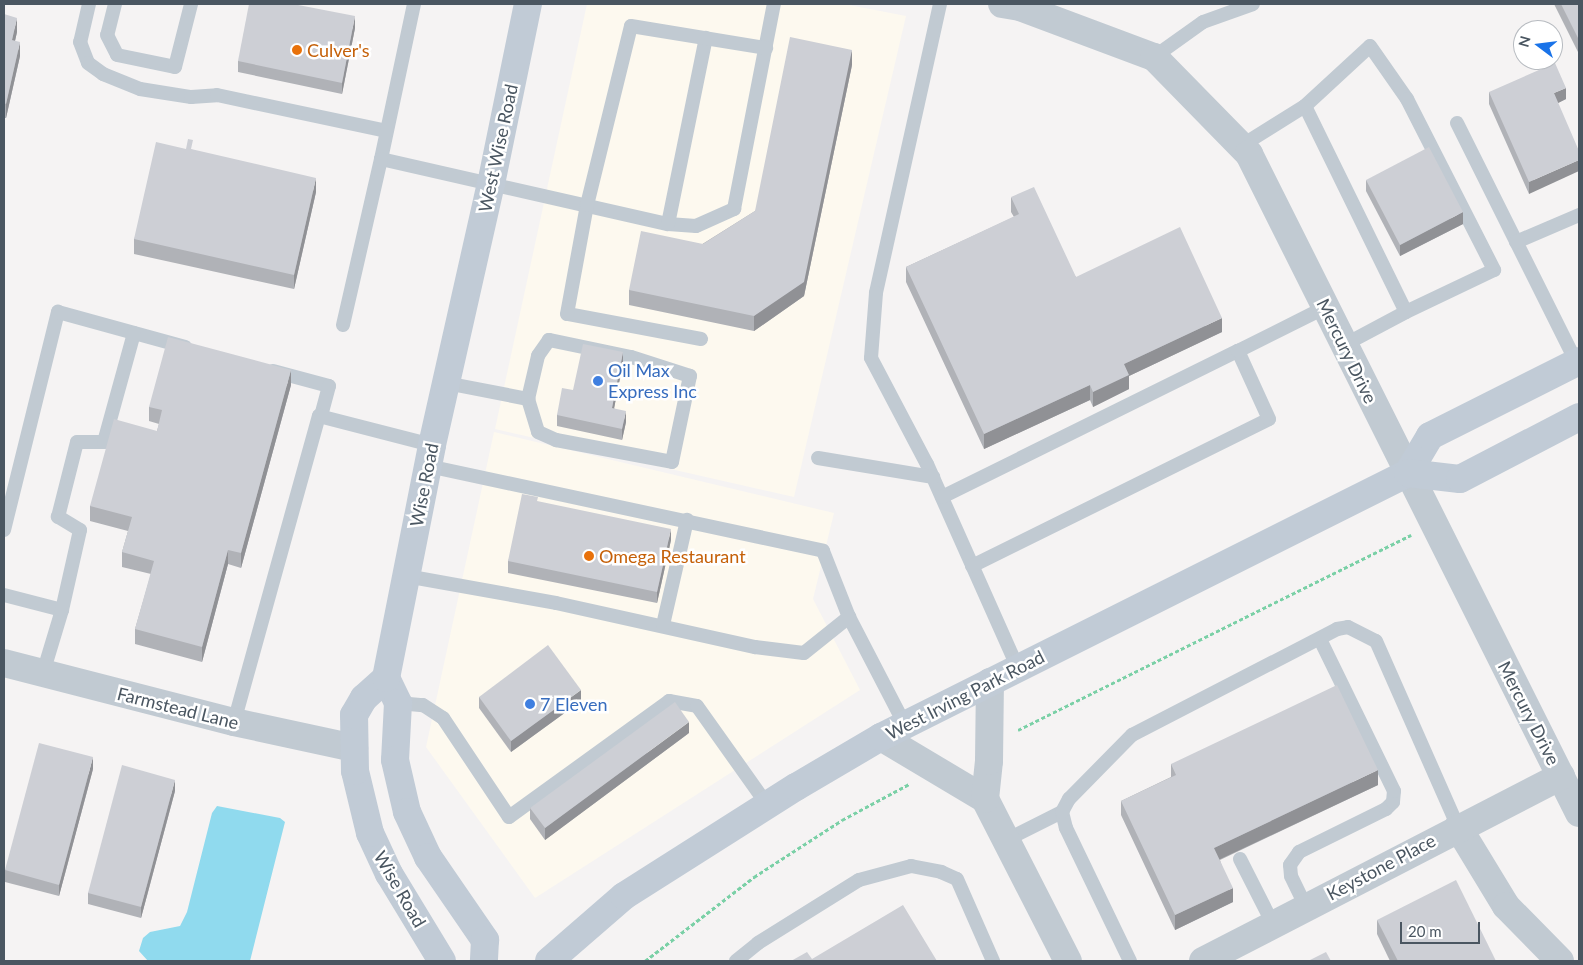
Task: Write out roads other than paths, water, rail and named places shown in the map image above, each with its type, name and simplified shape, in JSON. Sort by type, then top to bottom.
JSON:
[{"type":"main road","name":"West Wise Road","points":[[468,293],[528,4]]},
{"type":"main road","name":"Wise Road","points":[[442,961],[389,874],[370,833],[358,792],[354,748],[354,715],[364,698],[386,678],[430,456],[468,293]]},
{"type":"main road","points":[[1578,361],[1430,436],[1408,473],[1460,479],[1579,418]]},
{"type":"main road","name":"West Irving Park Road","points":[[549,961],[624,896],[893,731],[1408,473]]},
{"type":"main road","points":[[386,678],[398,703],[395,760],[407,812],[428,857],[485,940],[484,961]]},
{"type":"street","name":"Mercury Drive","points":[[1002,4],[1020,7],[1154,57],[1249,154],[1434,524],[1568,778],[1579,813]]},
{"type":"street","name":"Farmstead Lane","points":[[4,663],[234,722],[354,748]]},
{"type":"street","points":[[990,682],[990,743],[985,799],[1068,961]]},
{"type":"street","points":[[893,731],[934,771],[985,799]]},
{"type":"street","name":"Keystone Place","points":[[1203,961],[1458,827],[1568,778]]},
{"type":"street","points":[[1458,827],[1506,906],[1560,961]]},
{"type":"lane","points":[[89,4],[80,42],[88,63],[103,74],[140,89],[191,97],[217,95],[386,131]]},
{"type":"lane","points":[[115,4],[108,35],[117,55],[175,68],[191,4]]},
{"type":"lane","points":[[343,325],[414,4]]},
{"type":"lane","points":[[381,159],[668,224],[696,226],[734,209],[774,4]]},
{"type":"lane","points":[[940,4],[876,293],[871,358],[933,477],[1018,668]]},
{"type":"lane","points":[[1154,57],[1203,22],[1253,4]]},
{"type":"lane","points":[[701,339],[567,314],[587,205],[631,26],[766,48]]},
{"type":"lane","points":[[668,224],[706,38]]},
{"type":"lane","points":[[1242,146],[1305,106],[1370,46],[1407,99],[1494,270],[1344,344]]},
{"type":"lane","points":[[1305,106],[1406,312]]},
{"type":"lane","points":[[1457,123],[1578,361]]},
{"type":"lane","points":[[1516,242],[1579,215]]},
{"type":"lane","points":[[942,497],[1326,307]]},
{"type":"lane","points":[[4,530],[58,312],[199,351]]},
{"type":"lane","points":[[44,673],[62,610],[80,530],[58,517],[77,442],[104,442],[134,333]]},
{"type":"lane","points":[[549,340],[631,357],[690,376],[672,462],[556,440],[538,432],[528,398],[538,356],[549,340]]},
{"type":"lane","points":[[972,566],[1269,419],[1238,351]]},
{"type":"lane","points":[[234,722],[329,386],[255,366]]},
{"type":"lane","points":[[446,383],[528,398]]},
{"type":"lane","points":[[320,416],[430,456],[687,520],[823,551],[893,731]]},
{"type":"lane","points":[[818,458],[933,477]]},
{"type":"lane","points":[[664,625],[687,520]]},
{"type":"lane","points":[[406,576],[664,625],[755,647],[804,653],[849,617]]},
{"type":"lane","points":[[4,595],[62,610]]},
{"type":"lane","points":[[1006,840],[1062,812],[1069,799],[1132,734],[1320,639],[1336,629],[1348,627],[1376,641],[1458,827]]},
{"type":"lane","points":[[1306,906],[1291,876],[1290,865],[1299,852],[1386,809],[1393,802],[1394,791],[1320,639]]},
{"type":"lane","points":[[398,703],[423,705],[443,718],[509,817],[669,701],[697,706],[768,806]]},
{"type":"lane","points":[[1062,812],[1072,844],[1130,961]]},
{"type":"lane","points":[[1240,859],[1273,924]]},
{"type":"lane","points":[[736,961],[758,943],[859,880],[911,866],[941,872],[957,879],[993,961]]},
{"type":"water","points":[[217,806],[280,818],[285,822],[250,961],[148,961],[139,951],[143,938],[150,932],[180,926],[187,912],[212,813]]},
{"type":"place","name":"Culver's","points":[[297,50]]},
{"type":"place","name":"Oil Max Express Inc","points":[[598,381]]},
{"type":"place","name":"Omega Restaurant","points":[[589,556]]},
{"type":"place","name":"7 Eleven","points":[[530,704]]}]
